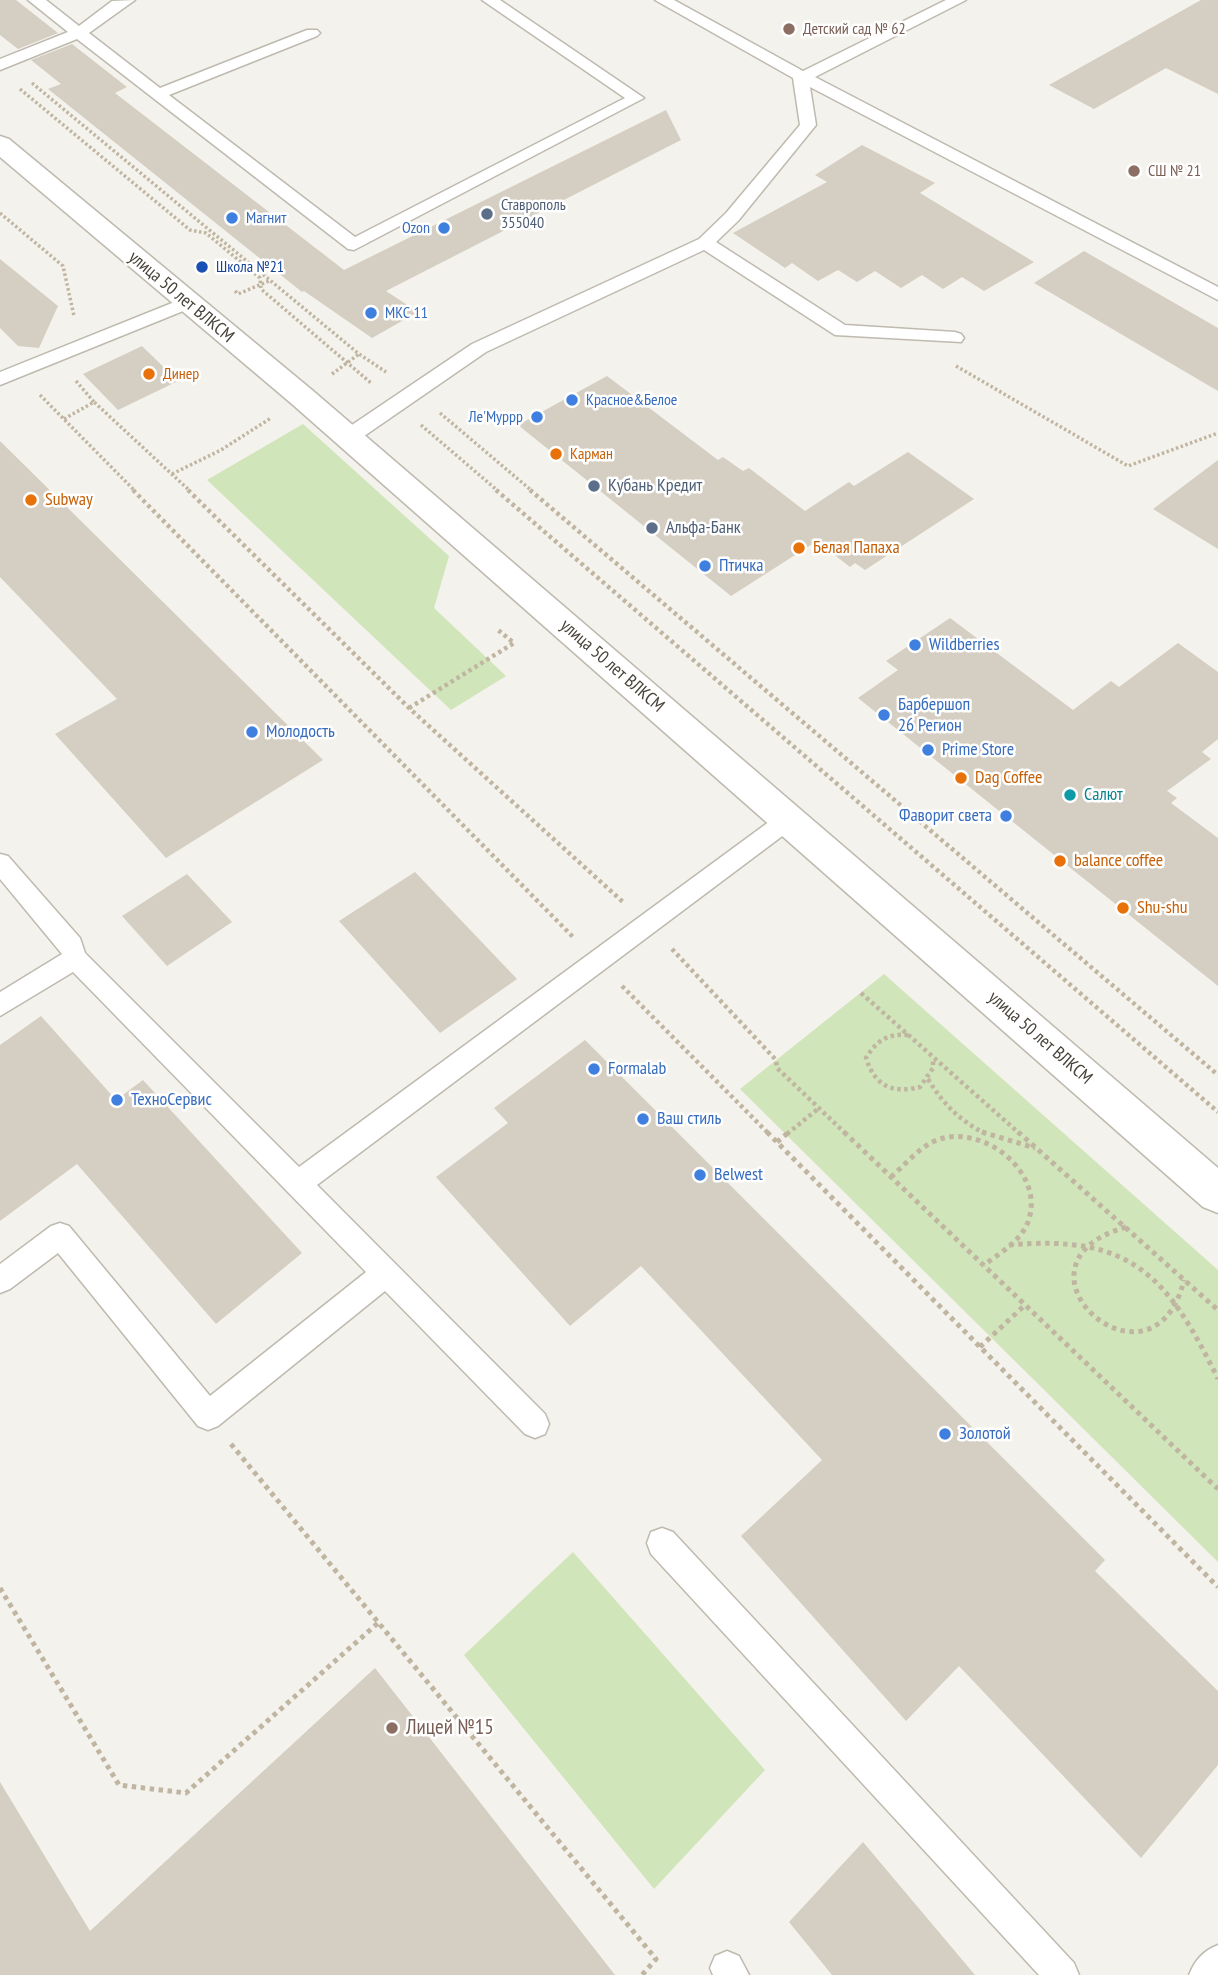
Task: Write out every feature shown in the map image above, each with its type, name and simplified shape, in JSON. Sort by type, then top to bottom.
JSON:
[{"type":"street","name":"улица 50 лет ВЛКСМ","points":[[0,144],[302,397],[1218,1194]]},
{"type":"lane","points":[[36,0],[354,245],[636,98],[490,0]]},
{"type":"lane","points":[[4,64],[79,33],[117,4],[127,0]]},
{"type":"lane","points":[[663,0],[801,78],[1218,294]]},
{"type":"lane","points":[[801,78],[958,0]]},
{"type":"lane","points":[[158,94],[312,33]]},
{"type":"lane","points":[[347,438],[479,348],[705,243],[732,217],[808,125],[801,78]]},
{"type":"lane","points":[[705,243],[841,331],[955,338]]},
{"type":"lane","points":[[0,379],[187,303]]},
{"type":"lane","points":[[298,1183],[789,819]]},
{"type":"lane","points":[[0,863],[71,945],[75,958],[535,1424]]},
{"type":"lane","points":[[0,1005],[75,958]]},
{"type":"lane","points":[[0,1280],[60,1235],[208,1416],[387,1272]]},
{"type":"lane","points":[[662,1543],[1062,1975]]},
{"type":"lane","points":[[1206,1975],[1218,1962]]},
{"type":"path","points":[[4,64],[359,354],[416,392],[1218,1075]]},
{"type":"path","points":[[10,81],[190,230],[206,233],[260,278],[261,289],[398,404],[1218,1112]]},
{"type":"path","points":[[0,213],[63,266],[75,325],[55,357],[94,402]]},
{"type":"path","points":[[229,287],[238,293],[269,281]]},
{"type":"path","points":[[913,335],[958,367],[1128,466],[1218,433]]},
{"type":"path","points":[[409,708],[514,643],[498,630]]},
{"type":"path","points":[[861,993],[1218,1310]]},
{"type":"path","points":[[909,1035],[895,1034],[874,1044],[866,1058],[870,1074],[882,1086],[897,1091],[920,1087],[933,1068],[933,1057]]},
{"type":"path","points":[[928,1079],[948,1109],[989,1140],[1020,1170],[1032,1201],[1029,1220],[1009,1245],[984,1265]]},
{"type":"path","points":[[777,1142],[819,1108]]},
{"type":"path","points":[[891,1178],[922,1149],[954,1136],[1036,1149]]},
{"type":"path","points":[[1126,1227],[1109,1231],[1088,1245],[1080,1255],[1072,1277],[1077,1299],[1090,1315],[1111,1328],[1132,1332],[1146,1331],[1157,1326],[1177,1305],[1184,1280]]},
{"type":"path","points":[[1009,1245],[1057,1239],[1088,1245],[1136,1265],[1149,1274],[1177,1305],[1206,1352],[1218,1378]]},
{"type":"path","points":[[980,1347],[1025,1305]]},
{"type":"path","points":[[208,1416],[656,1959],[642,1975]]},
{"type":"path","points":[[0,1588],[119,1785],[186,1793],[378,1623]]},
{"type":"green space","points":[[303,424],[449,556],[434,608],[506,676],[451,710],[207,480]]},
{"type":"green space","points":[[884,974],[1218,1270],[1218,1562],[740,1089]]},
{"type":"green space","points":[[573,1552],[765,1770],[654,1889],[464,1655]]},
{"type":"building","points":[[0,0],[16,0],[58,33],[18,49],[0,35]]},
{"type":"building","points":[[1201,0],[1218,0],[1218,94],[1166,68],[1094,109],[1049,85]]},
{"type":"building","points":[[72,44],[127,87],[115,93],[344,270],[666,110],[681,140],[386,291],[418,312],[372,338],[302,292],[48,89],[61,84],[31,60]]},
{"type":"building","points":[[862,145],[935,183],[920,193],[1034,262],[984,291],[962,277],[943,289],[922,275],[901,288],[875,271],[857,282],[838,270],[818,281],[792,263],[785,268],[733,233],[827,182],[815,175]]},
{"type":"building","points":[[1084,251],[1218,328],[1218,391],[1034,283]]},
{"type":"building","points":[[0,259],[58,306],[39,348],[18,346],[0,328]]},
{"type":"building","points":[[142,346],[178,381],[118,410],[83,374]]},
{"type":"building","points":[[607,376],[718,460],[723,457],[743,471],[749,468],[805,511],[849,482],[854,486],[908,452],[974,499],[865,570],[855,563],[850,567],[817,541],[731,596],[518,425]]},
{"type":"building","points":[[0,441],[323,760],[166,858],[55,734],[117,699],[0,577]]},
{"type":"building","points":[[1218,460],[1218,549],[1153,509]]},
{"type":"building","name":"Салют","points":[[950,618],[1073,710],[1111,681],[1119,687],[1178,643],[1218,672],[1218,739],[1202,752],[1211,759],[1167,791],[1177,798],[1171,803],[1218,838],[1218,986],[858,698],[898,670],[886,661]]},
{"type":"building","points":[[415,872],[517,979],[440,1033],[339,921]]},
{"type":"building","points":[[187,874],[232,922],[167,966],[122,916]]},
{"type":"building","points":[[41,1016],[116,1100],[143,1080],[302,1253],[216,1324],[77,1164],[0,1221],[0,1045]]},
{"type":"building","points":[[585,1040],[1105,1560],[1095,1571],[1218,1691],[1218,1765],[1141,1858],[959,1666],[906,1721],[741,1536],[822,1460],[641,1266],[570,1326],[436,1177],[508,1123],[494,1108]]},
{"type":"building","points":[[375,1668],[615,1975],[0,1975],[0,1782],[90,1931]]},
{"type":"building","points":[[863,1842],[975,1975],[832,1975],[789,1922]]},
{"type":"place","name":"Детский сад № 62","points":[[789,29]]},
{"type":"place","name":"СШ № 21","points":[[1134,171]]},
{"type":"place","name":"Ставрополь 355040","points":[[487,214]]},
{"type":"place","name":"Магнит","points":[[232,218]]},
{"type":"place","name":"Ozon","points":[[444,228]]},
{"type":"place","name":"Школа №21","points":[[202,267]]},
{"type":"place","name":"МКС 11","points":[[371,313]]},
{"type":"place","name":"Динер","points":[[149,374]]},
{"type":"place","name":"Красное&Белое","points":[[572,400]]},
{"type":"place","name":"Ле'Муррр","points":[[537,417]]},
{"type":"place","name":"Карман","points":[[556,454]]},
{"type":"place","name":"Кубань Кредит","points":[[594,486]]},
{"type":"place","name":"Subway","points":[[31,500]]},
{"type":"place","name":"Альфа-Банк","points":[[652,528]]},
{"type":"place","name":"Белая Папаха","points":[[799,548]]},
{"type":"place","name":"Птичка","points":[[705,566]]},
{"type":"place","name":"Wildberries","points":[[915,645]]},
{"type":"place","name":"Барбершоп 26 Регион","points":[[884,715]]},
{"type":"place","name":"Молодость","points":[[252,732]]},
{"type":"place","name":"Prime Store","points":[[928,750]]},
{"type":"place","name":"Dag Coffee","points":[[961,778]]},
{"type":"place","name":"Салют","points":[[1070,795]]},
{"type":"place","name":"Фаворит света","points":[[1006,816]]},
{"type":"place","name":"balance coffee","points":[[1060,861]]},
{"type":"place","name":"Shu-shu","points":[[1123,908]]},
{"type":"place","name":"Formalab","points":[[594,1069]]},
{"type":"place","name":"ТехноСервис","points":[[117,1100]]},
{"type":"place","name":"Ваш стиль","points":[[643,1119]]},
{"type":"place","name":"Belwest","points":[[700,1175]]},
{"type":"place","name":"Золотой","points":[[945,1434]]},
{"type":"place","name":"Лицей №15","points":[[392,1728]]}]
